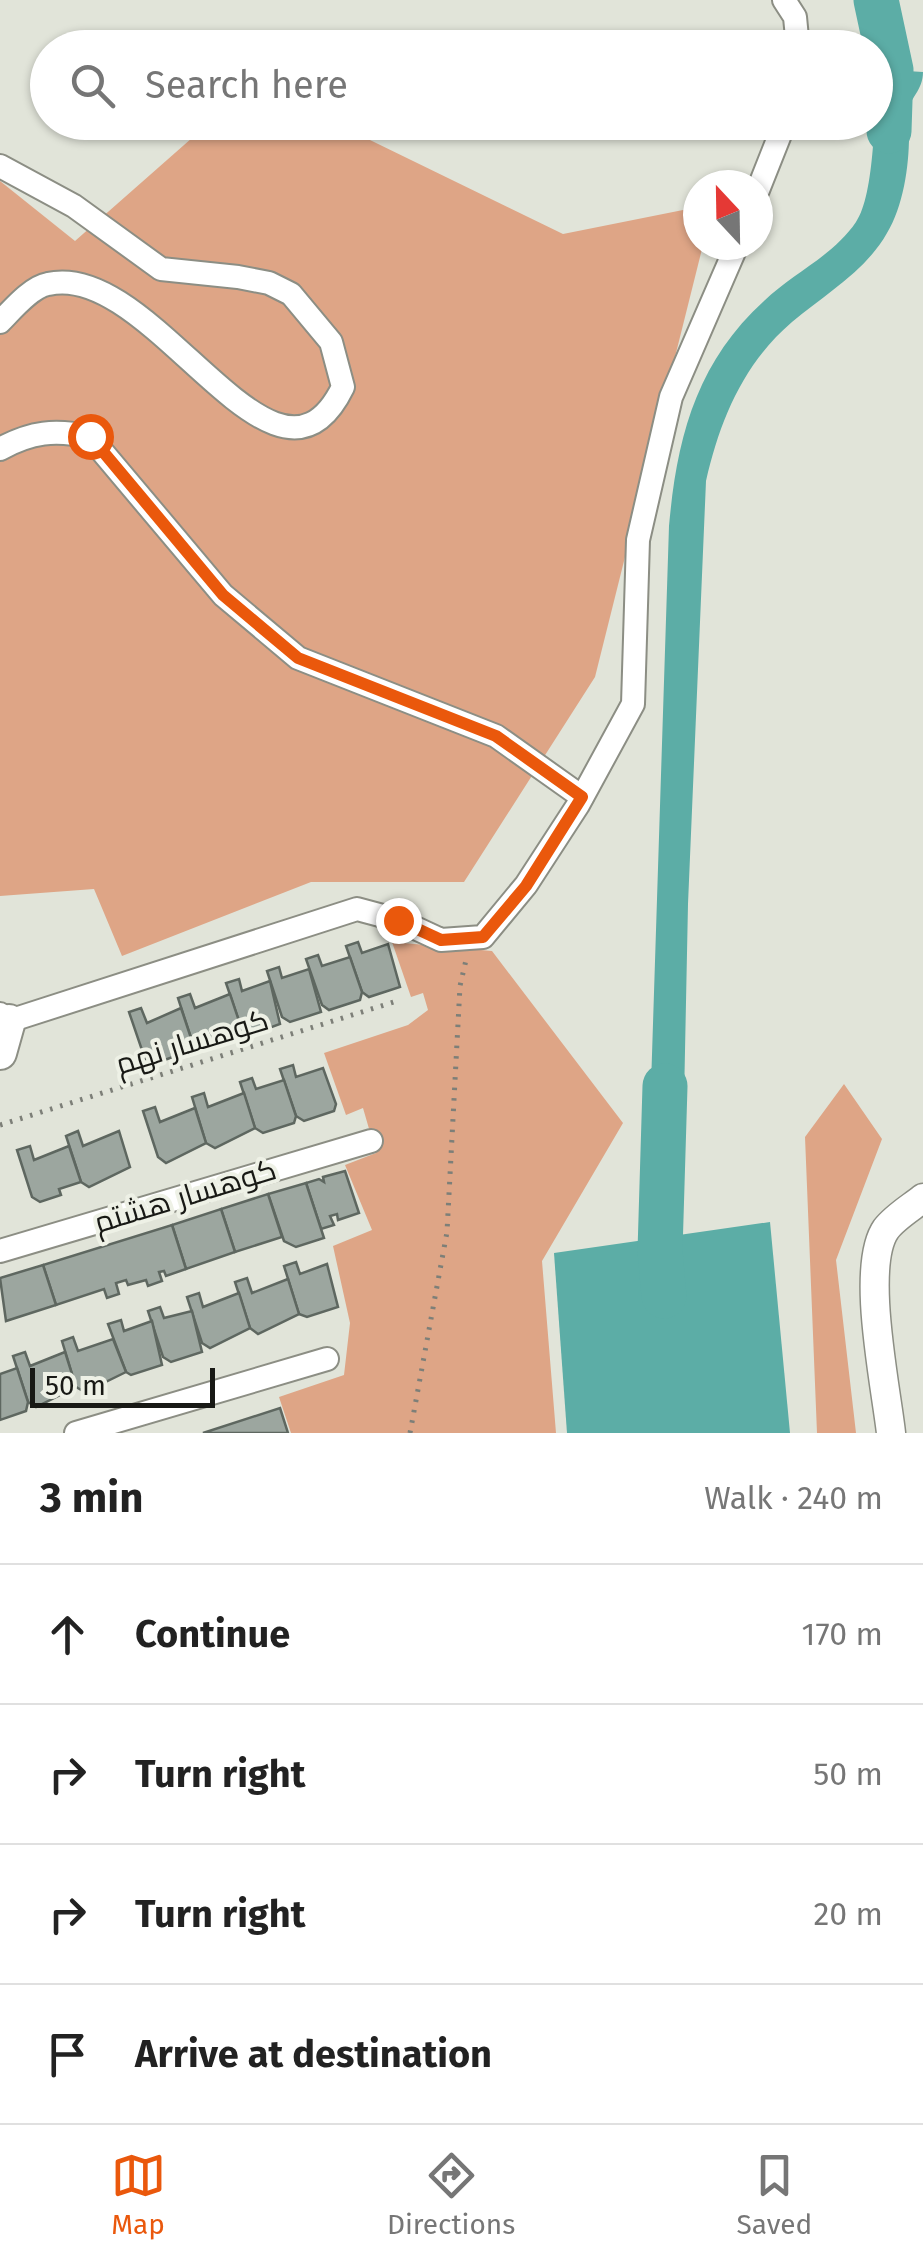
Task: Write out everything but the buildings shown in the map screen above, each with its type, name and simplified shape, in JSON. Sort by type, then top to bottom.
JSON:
[{"type":"street","points":[[784,0],[795,17],[796,30]]},
{"type":"street","points":[[766,170],[778,140]]},
{"type":"street","points":[[0,166],[74,206],[161,269],[254,280],[291,294],[331,342],[342,386],[333,406],[313,424],[280,430],[256,417],[134,309],[97,288],[70,281],[43,284],[0,322]]},
{"type":"street","points":[[3,1030],[358,908],[398,920],[441,940],[483,937],[526,886],[582,797],[633,704],[642,522],[671,397],[730,260]]},
{"type":"street","points":[[0,449],[24,436],[60,430],[90,436],[223,595],[298,658],[496,736],[582,797]]},
{"type":"street","name":"کوهسار هشتم","points":[[0,1251],[371,1141]]},
{"type":"street","points":[[891,1433],[875,1278],[877,1252],[886,1228],[923,1198]]},
{"type":"street","points":[[76,1433],[327,1359]]},
{"type":"path","points":[[410,1433],[447,1232],[460,986],[470,938]]},
{"type":"path","name":"کوهسار نهم","points":[[0,1125],[396,1001]]},
{"type":"shaded area","points":[[190,140],[370,140],[563,234],[683,210],[683,260],[699,260],[595,677],[464,882],[311,882],[122,956],[94,889],[0,896],[0,181],[75,241]]},
{"type":"shaded area","points":[[392,942],[492,951],[623,1123],[542,1261],[556,1433],[291,1433],[279,1397],[344,1375],[350,1323],[333,1246],[372,1230],[345,1165],[376,1153],[363,1108],[346,1115],[324,1053],[408,1025],[428,1010],[423,993],[411,997]]},
{"type":"shaded area","points":[[844,1084],[882,1139],[836,1260],[856,1433],[817,1433],[805,1137]]},
{"type":"water","points":[[893,70],[923,72],[906,114],[906,173],[893,223],[868,259],[792,322],[760,356],[726,415],[706,481],[688,904],[683,1149],[649,1148],[669,526],[678,462],[694,404],[722,350],[764,301],[847,234],[862,209],[873,140],[893,140]]},
{"type":"water","points":[[770,1222],[790,1433],[567,1433],[554,1253]]},
{"type":"waterway","points":[[876,0],[882,30]]},
{"type":"waterway","points":[[664,1296],[660,1251],[665,1086]]},
{"type":"route","points":[[90,436],[223,595],[262,632],[298,658],[496,736],[582,797],[526,886],[483,937],[441,940],[398,920]]}]
